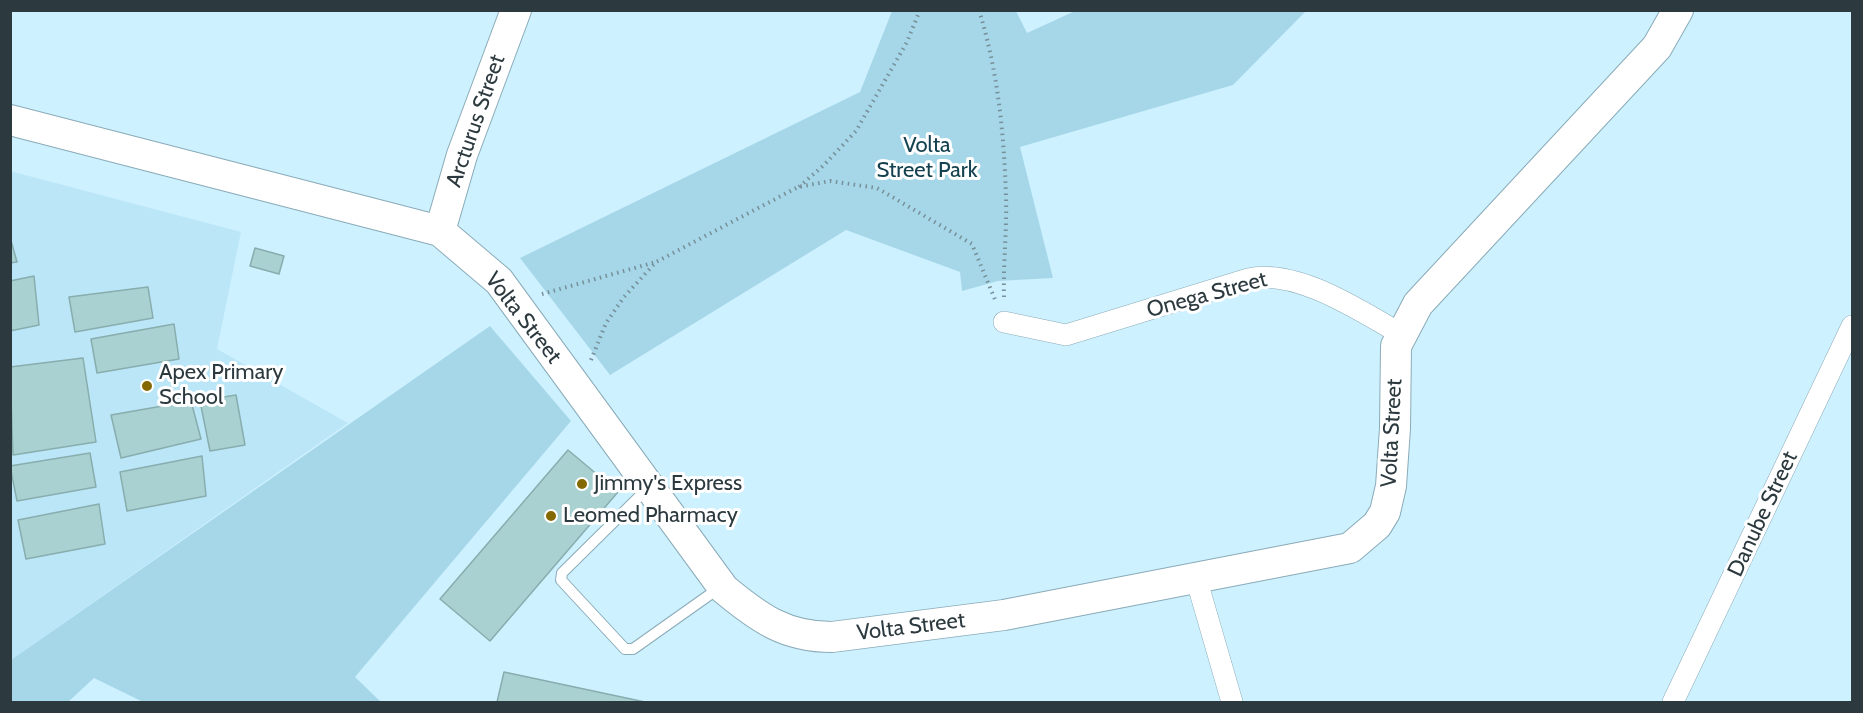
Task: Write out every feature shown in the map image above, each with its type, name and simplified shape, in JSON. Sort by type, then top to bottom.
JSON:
[{"type":"street","name":"Arcturus Street","points":[[440,231],[462,155],[516,10]]},
{"type":"street","name":"Volta Street","points":[[10,120],[440,231],[499,280],[648,488],[722,586],[756,616],[779,627],[808,637],[832,637],[1004,615],[1350,548],[1377,525],[1385,512],[1391,486],[1396,346],[1418,304],[1657,46],[1677,10]]},
{"type":"street","name":"Onega Street","points":[[1004,322],[1066,335],[1248,279],[1279,276],[1300,283],[1362,312],[1401,334]]},
{"type":"street","name":"Danube Street","points":[[1673,702],[1852,326]]},
{"type":"street","points":[[1196,578],[1232,702]]},
{"type":"lane","points":[[648,488],[562,573],[561,580],[626,649],[633,650],[722,586]]},
{"type":"path","points":[[516,304],[537,295],[656,262],[798,187],[824,165],[856,131],[907,42],[920,10]]},
{"type":"path","points":[[979,10],[992,54],[1000,103],[1006,199],[1004,322]]},
{"type":"path","points":[[798,187],[830,181],[877,188],[972,244],[1004,322]]},
{"type":"path","points":[[569,376],[591,360],[606,323],[624,297],[656,262]]},
{"type":"shaded area","name":"Apex Primary School","points":[[10,171],[241,232],[217,349],[348,423],[11,660]]},
{"type":"green space","name":"Volta Street Park","points":[[892,11],[1016,11],[1027,33],[1075,11],[1306,11],[1233,85],[1020,147],[1053,278],[998,281],[962,291],[960,272],[846,230],[610,375],[520,258],[860,92]]},
{"type":"green space","points":[[490,326],[571,421],[355,677],[381,702],[143,702],[94,678],[68,702],[11,702],[11,660]]},
{"type":"building","points":[[10,237],[17,262],[10,263]]},
{"type":"building","points":[[255,248],[284,256],[279,274],[250,266]]},
{"type":"building","points":[[34,276],[39,325],[10,331],[10,281]]},
{"type":"building","points":[[148,287],[153,318],[75,332],[69,297]]},
{"type":"building","points":[[174,324],[179,359],[97,373],[91,339]]},
{"type":"building","name":"Apex Primary School","points":[[83,358],[96,442],[13,455],[10,367]]},
{"type":"building","points":[[236,395],[245,445],[210,451],[200,401]]},
{"type":"building","points":[[191,401],[201,439],[121,458],[111,415]]},
{"type":"building","points":[[568,450],[618,492],[490,641],[440,599]]},
{"type":"building","points":[[90,453],[96,487],[17,501],[10,466]]},
{"type":"building","points":[[202,456],[206,496],[127,511],[120,472]]},
{"type":"building","points":[[99,504],[105,544],[26,559],[18,520]]},
{"type":"building","points":[[504,672],[645,702],[497,702]]},
{"type":"place","name":"Apex Primary School","points":[[147,386]]},
{"type":"place","name":"Jimmy's Express","points":[[582,484]]},
{"type":"place","name":"Leomed Pharmacy","points":[[551,516]]}]
